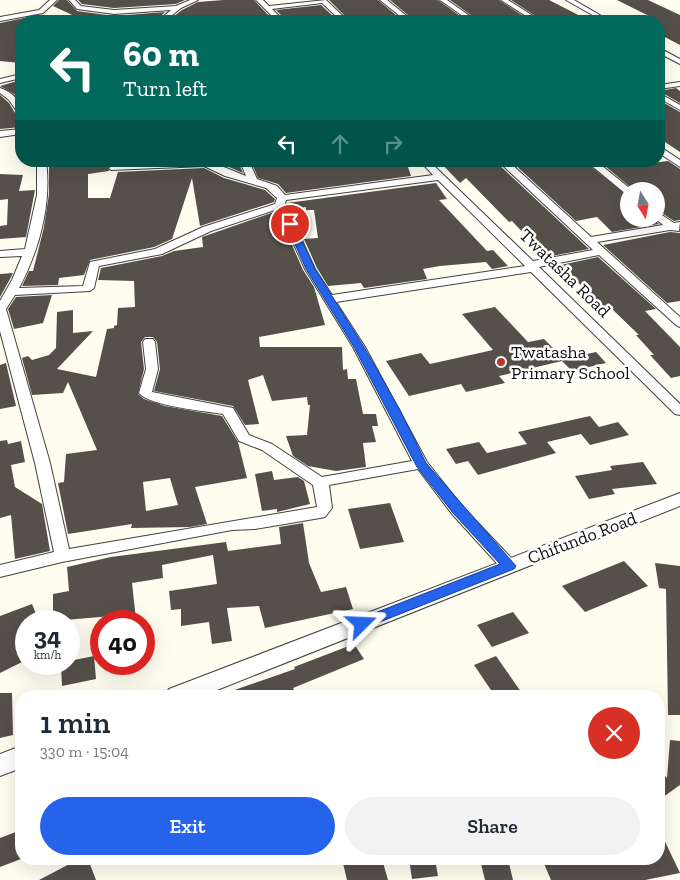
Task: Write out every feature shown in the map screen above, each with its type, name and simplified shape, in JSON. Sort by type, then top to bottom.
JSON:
[{"type":"street","points":[[23,15],[41,12],[54,0]]},
{"type":"street","points":[[72,0],[79,8],[109,11],[178,8]]},
{"type":"street","points":[[169,15],[178,8],[195,0]]},
{"type":"street","points":[[259,0],[275,15]]},
{"type":"street","points":[[383,0],[402,15]]},
{"type":"street","points":[[444,0],[465,15]]},
{"type":"street","points":[[504,0],[528,15]]},
{"type":"street","points":[[570,0],[597,15]]},
{"type":"street","points":[[267,8],[322,1],[338,15]]},
{"type":"street","points":[[0,19],[15,16]]},
{"type":"street","points":[[665,53],[680,62]]},
{"type":"street","points":[[0,81],[15,77]]},
{"type":"street","points":[[665,86],[680,84]]},
{"type":"street","points":[[0,90],[15,102]]},
{"type":"street","points":[[665,99],[680,108]]},
{"type":"street","points":[[0,134],[15,133]]},
{"type":"street","points":[[665,153],[680,164]]},
{"type":"street","points":[[42,167],[44,193],[39,219],[14,292],[0,309],[45,471],[62,556]]},
{"type":"street","points":[[114,168],[132,167]]},
{"type":"street","points":[[213,167],[228,174],[274,188],[306,260],[331,299],[394,410],[421,464],[458,510],[509,566]]},
{"type":"street","points":[[247,167],[253,181]]},
{"type":"street","name":"Twatasha Road","points":[[430,167],[680,411]]},
{"type":"street","points":[[509,167],[680,323]]},
{"type":"street","points":[[598,167],[620,185]]},
{"type":"street","points":[[14,292],[86,289],[88,288],[94,264],[158,252],[207,229],[281,202],[441,177]]},
{"type":"street","points":[[665,220],[677,228]]},
{"type":"street","points":[[590,240],[677,228]]},
{"type":"street","points":[[331,299],[533,267],[602,251]]},
{"type":"street","points":[[0,254],[28,252]]},
{"type":"street","points":[[149,342],[152,369],[145,394],[152,397],[228,411],[244,438],[266,447],[321,483],[421,464]]},
{"type":"street","points":[[0,571],[62,556],[232,525],[255,524],[320,513],[325,508],[321,483]]},
{"type":"street","name":"Chifundo Road","points":[[192,690],[680,499]]},
{"type":"street","points":[[0,765],[15,759]]},
{"type":"building","points":[[59,0],[67,0],[77,11],[107,15],[72,15],[53,6]]},
{"type":"building","points":[[78,0],[185,0],[176,4],[114,8],[82,4]]},
{"type":"building","points":[[254,0],[268,15],[176,15],[198,2]]},
{"type":"building","points":[[329,0],[378,0],[396,15],[344,15]]},
{"type":"building","points":[[390,0],[438,0],[459,15],[408,15]]},
{"type":"building","points":[[450,0],[499,0],[522,15],[471,15]]},
{"type":"building","points":[[511,0],[549,0],[578,15],[534,15]]},
{"type":"building","points":[[617,0],[648,0],[680,15],[680,45],[665,37],[665,15],[647,15]]},
{"type":"building","points":[[321,5],[332,15],[281,15],[276,10]]},
{"type":"building","points":[[165,12],[162,15],[127,15]]},
{"type":"building","points":[[15,20],[15,62],[0,61],[0,23]]},
{"type":"building","points":[[15,82],[15,94],[0,86]]},
{"type":"building","points":[[676,88],[680,91],[680,103],[665,94],[665,90]]},
{"type":"building","points":[[0,95],[9,103],[15,113],[15,128],[0,129]]},
{"type":"building","points":[[665,103],[680,112],[680,152],[665,142]]},
{"type":"building","points":[[665,161],[668,161],[680,169],[680,220],[674,221],[665,215],[665,182],[624,182],[606,167],[665,167]]},
{"type":"building","points":[[49,167],[108,167],[109,171],[88,174],[88,198],[110,198],[118,172],[204,168],[224,178],[265,190],[275,199],[274,202],[200,226],[192,178],[172,239],[154,247],[90,260],[84,275],[59,278],[58,285],[22,286],[29,271],[33,271],[44,227],[49,194]]},
{"type":"building","points":[[229,167],[240,167],[243,173]]},
{"type":"building","points":[[253,167],[408,167],[411,176],[286,193],[278,184],[258,178]]},
{"type":"building","points":[[445,167],[501,167],[589,249],[546,257],[512,221],[509,222],[466,178],[460,183]]},
{"type":"building","points":[[518,167],[592,167],[620,190],[620,228],[636,228],[612,232],[597,217],[576,221]]},
{"type":"building","points":[[0,174],[23,175],[19,191],[35,190],[26,237],[0,239],[0,226],[7,225],[8,199],[0,200]]},
{"type":"building","points":[[436,183],[447,199],[439,200],[487,251],[493,250],[508,266],[492,269],[486,262],[440,266],[423,269],[427,279],[364,288],[361,283],[328,286],[317,268],[304,239],[318,238],[314,210],[306,210],[306,207],[290,209],[287,203]]},
{"type":"building","points":[[277,211],[303,270],[314,287],[325,325],[259,337],[260,347],[342,347],[343,370],[347,369],[348,379],[356,379],[363,414],[376,414],[378,426],[372,426],[376,442],[363,443],[366,467],[336,471],[308,466],[293,456],[286,436],[307,435],[310,405],[308,405],[307,397],[272,401],[263,375],[248,380],[259,424],[245,425],[233,406],[154,391],[160,369],[157,342],[153,337],[145,337],[141,342],[144,369],[138,394],[144,399],[165,406],[222,416],[238,442],[247,478],[195,487],[207,524],[190,527],[131,528],[132,524],[68,534],[58,483],[64,482],[66,454],[97,450],[68,382],[63,393],[32,395],[22,358],[28,356],[32,360],[49,355],[56,348],[57,312],[73,310],[73,333],[93,331],[57,369],[96,377],[107,329],[114,328],[117,325],[118,308],[135,307],[134,281],[98,280],[101,268],[162,256],[174,251],[203,247],[202,237]],"holes":[[[170,478],[178,505],[146,511],[143,482]]]},
{"type":"building","points":[[670,232],[680,233],[680,301],[667,303],[603,245]]},
{"type":"building","points":[[598,257],[656,309],[645,311],[680,347],[680,376],[671,378],[650,355],[654,355],[636,335],[639,335],[611,308],[603,309],[569,273],[565,274],[556,266]]},
{"type":"building","points":[[13,273],[10,279],[0,297],[0,274]]},
{"type":"building","points":[[52,295],[43,323],[14,329],[8,309],[16,297]]},
{"type":"building","points":[[495,307],[528,342],[544,339],[564,359],[596,352],[606,363],[572,371],[562,361],[499,376],[505,383],[466,392],[461,384],[409,396],[386,361],[421,353],[430,364],[493,350],[462,314]]},
{"type":"building","points":[[6,363],[16,406],[0,409],[0,365]]},
{"type":"building","points":[[590,416],[599,427],[618,422],[629,435],[590,445],[581,434],[547,442],[556,453],[478,475],[468,461],[456,464],[446,449],[479,442],[487,453],[527,444],[518,432]]},
{"type":"building","points":[[7,440],[8,444],[21,441],[25,462],[11,465],[15,487],[42,504],[50,551],[15,559],[11,515],[0,518],[0,441]]},
{"type":"building","points":[[643,462],[657,484],[612,489],[615,494],[589,499],[575,476],[612,470],[610,466]]},
{"type":"building","points":[[272,471],[274,480],[298,477],[304,481],[310,504],[277,512],[277,509],[262,511],[255,474]]},
{"type":"building","points":[[390,503],[404,542],[360,549],[348,509]]},
{"type":"building","points":[[303,523],[309,563],[321,592],[346,587],[353,609],[265,628],[259,606],[227,608],[232,641],[212,644],[209,622],[181,626],[181,609],[171,610],[169,591],[217,584],[213,555],[162,565],[163,578],[132,583],[135,610],[90,610],[90,618],[80,619],[80,610],[53,610],[53,594],[69,591],[67,567],[111,557],[226,542],[228,551],[281,544],[279,527]]},
{"type":"building","points":[[624,561],[648,586],[585,612],[562,586]]},
{"type":"building","points":[[655,563],[680,566],[680,715],[668,715],[666,589],[659,588]]},
{"type":"building","points":[[32,604],[34,610],[16,610]]},
{"type":"building","points":[[15,610],[15,666],[0,673],[0,616]]},
{"type":"building","points":[[513,612],[529,633],[492,647],[477,625]]},
{"type":"building","points":[[354,644],[364,659],[293,688],[294,690],[235,690],[295,669],[294,667]]},
{"type":"building","points":[[496,656],[520,690],[491,690],[474,665]]},
{"type":"building","points":[[90,657],[90,675],[96,675],[96,679],[62,686],[62,675],[80,675],[80,659]]},
{"type":"building","points":[[0,693],[12,693],[13,735],[0,738]]},
{"type":"building","points":[[670,740],[680,741],[680,785],[665,796],[665,776],[667,778]]},
{"type":"building","points":[[15,832],[15,861],[0,867],[0,838]]},
{"type":"building","points":[[665,842],[680,873],[645,880],[551,880],[545,865],[665,865]]},
{"type":"building","points":[[68,865],[90,865],[96,880],[39,880]]},
{"type":"building","points":[[343,865],[384,865],[388,880],[347,880]]},
{"type":"building","points":[[410,865],[436,865],[438,876],[412,879]]},
{"type":"building","points":[[481,865],[509,865],[513,880],[485,880]]},
{"type":"place","name":"Twatasha Primary School","points":[[501,362]]},
{"type":"route","points":[[290,224],[310,269],[331,299],[359,347],[421,464],[482,538],[509,566],[362,624]]}]
